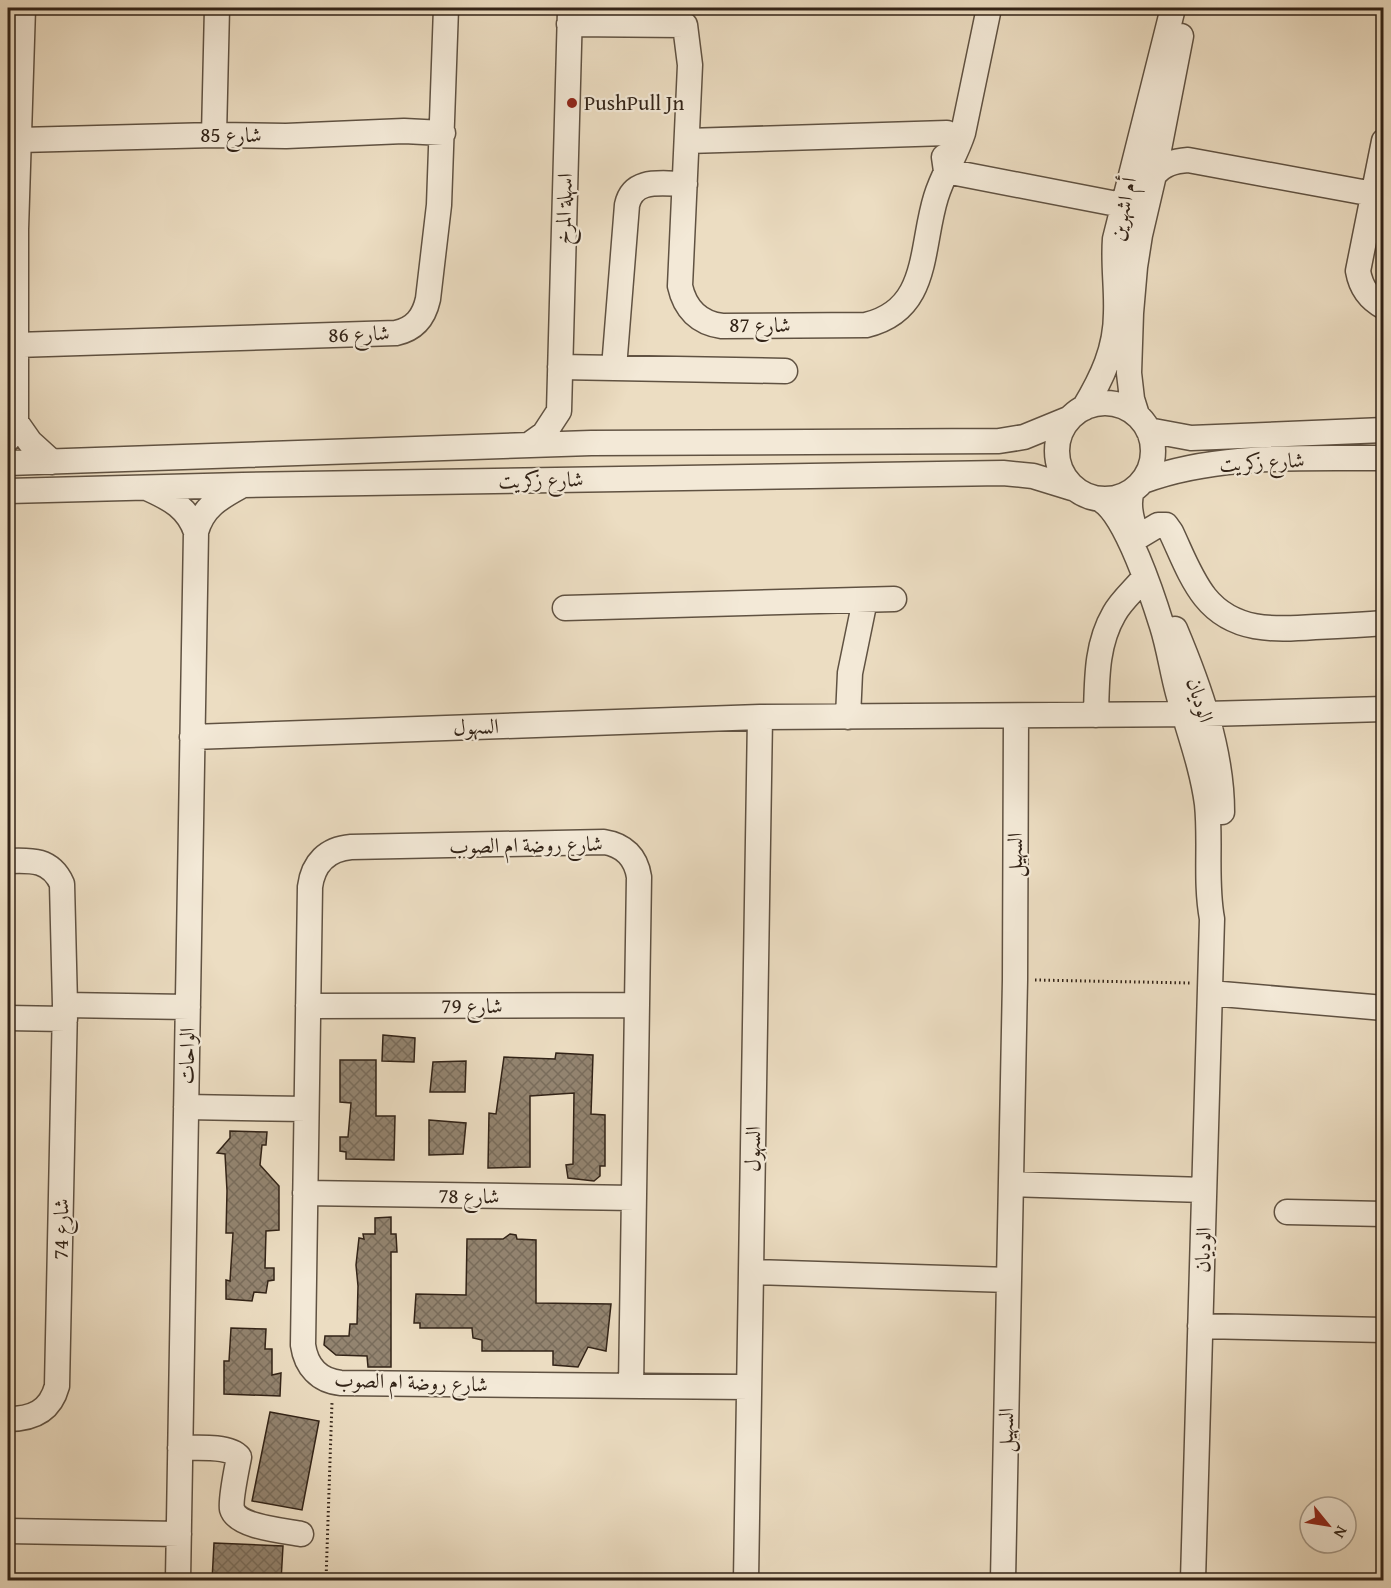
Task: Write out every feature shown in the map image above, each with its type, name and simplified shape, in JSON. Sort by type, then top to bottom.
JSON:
[{"type":"street","points":[[23,8],[12,431],[30,442],[52,462]]},
{"type":"street","points":[[214,135],[217,8]]},
{"type":"street","name":"شارع 86","points":[[16,345],[396,333],[414,327],[428,299],[439,206],[446,8]]},
{"type":"street","name":"شارع 87","points":[[946,171],[944,161],[947,133],[973,8]]},
{"type":"street","name":"شارع 87","points":[[569,16],[686,16],[690,56],[680,286],[686,303],[697,317],[705,322],[722,326],[866,325],[898,311],[913,292],[918,281],[934,202],[963,133],[989,8]]},
{"type":"street","name":"أم اشهرين","points":[[1142,422],[1132,399],[1124,313],[1113,253],[1122,205],[1173,8]]},
{"type":"street","name":"أم اشهرين","points":[[1076,414],[1096,387],[1124,313],[1154,175],[1186,8]]},
{"type":"street","name":"اسهلة المرخ","points":[[559,411],[569,16]]},
{"type":"street","name":"شارع 85","points":[[20,140],[214,135],[286,136],[404,131],[442,133]]},
{"type":"street","points":[[687,141],[947,133]]},
{"type":"street","points":[[1162,133],[1172,148],[1188,160]]},
{"type":"street","points":[[1383,141],[1358,271],[1369,296],[1383,307]]},
{"type":"street","points":[[1154,175],[1159,168],[1168,164],[1188,160],[1373,194]]},
{"type":"street","points":[[946,171],[1122,205]]},
{"type":"street","points":[[614,368],[628,200],[633,191],[645,184],[685,184]]},
{"type":"street","points":[[560,367],[784,371]]},
{"type":"street","points":[[1111,403],[1120,405],[1142,422],[1153,451],[1152,461],[1137,486],[1122,497],[1101,500],[1090,498],[1072,488],[1058,467],[1056,454],[1061,430],[1076,414],[1093,404],[1111,403]]},
{"type":"street","points":[[559,411],[575,433],[591,443]]},
{"type":"street","points":[[530,444],[544,434],[559,411]]},
{"type":"street","name":"شارع زكريت","points":[[8,463],[530,444],[999,441],[1024,437],[1076,414]]},
{"type":"street","name":"شارع زكريت","points":[[1142,422],[1191,438],[1383,430]]},
{"type":"street","name":"شارع زكريت","points":[[1137,486],[1173,471],[1201,465],[1256,460],[1383,458]]},
{"type":"street","name":"شارع زكريت","points":[[8,491],[1003,473],[1033,476],[1072,488]]},
{"type":"street","name":"الواحات","points":[[178,1581],[196,532],[202,516],[212,503],[243,485]]},
{"type":"street","name":"الوديان","points":[[1137,486],[1129,499],[1132,519],[1178,636],[1194,713],[1199,764],[1209,820],[1209,893],[1212,919],[1193,1581]]},
{"type":"street","points":[[149,488],[177,503],[189,516],[196,532]]},
{"type":"street","name":"الوديان","points":[[1101,500],[1112,510],[1125,528],[1162,627],[1170,666],[1194,713]]},
{"type":"street","points":[[1138,537],[1158,525],[1166,525],[1206,598],[1231,618],[1245,625],[1276,629],[1383,623]]},
{"type":"street","points":[[1096,714],[1098,664],[1103,638],[1114,614],[1144,578]]},
{"type":"street","points":[[565,608],[894,599]]},
{"type":"street","points":[[848,717],[850,673],[865,600]]},
{"type":"street","points":[[1016,716],[1383,709]]},
{"type":"street","name":"السهول","points":[[192,737],[760,717],[1016,716]]},
{"type":"street","name":"السهيل","points":[[1003,1581],[1015,980],[1016,716]]},
{"type":"street","name":"السهول","points":[[747,1581],[760,717]]},
{"type":"street","name":"شارع روضة ام الصوب","points":[[631,1386],[637,868],[634,860],[621,847],[604,842],[351,847],[331,852],[315,866],[311,876],[304,1352],[314,1371],[333,1382],[631,1386],[749,1387]]},
{"type":"street","name":"شارع 74","points":[[8,861],[40,862],[54,870],[62,884],[65,1012],[57,1386],[51,1401],[39,1413],[24,1419],[8,1419]]},
{"type":"street","points":[[1210,988],[1383,1008]]},
{"type":"street","name":"شارع 79","points":[[308,1006],[636,1005]]},
{"type":"street","points":[[8,1018],[65,1012],[188,1007]]},
{"type":"street","points":[[186,1107],[306,1109]]},
{"type":"street","points":[[1011,1184],[1204,1190]]},
{"type":"street","name":"شارع 78","points":[[305,1193],[634,1198]]},
{"type":"street","points":[[1287,1212],[1383,1214]]},
{"type":"street","points":[[751,1272],[1009,1280]]},
{"type":"street","points":[[1200,1326],[1383,1330]]},
{"type":"street","points":[[180,1448],[224,1450],[236,1454],[238,1457],[232,1508],[236,1516],[249,1523],[301,1534]]},
{"type":"street","points":[[8,1531],[178,1534]]},
{"type":"path","points":[[1015,980],[1210,988]]},
{"type":"path","points":[[326,1581],[333,1382]]},
{"type":"building","points":[[383,1035],[415,1038],[414,1062],[382,1061]]},
{"type":"building","points":[[556,1053],[593,1055],[591,1114],[605,1115],[605,1166],[600,1166],[600,1176],[594,1181],[568,1178],[566,1165],[573,1164],[574,1093],[530,1096],[530,1167],[488,1168],[489,1113],[496,1114],[504,1057],[555,1059]]},
{"type":"building","points":[[340,1060],[376,1060],[376,1116],[395,1116],[394,1160],[346,1159],[346,1152],[340,1151],[340,1137],[348,1137],[351,1103],[340,1102]]},
{"type":"building","points":[[466,1061],[465,1092],[430,1092],[433,1062]]},
{"type":"building","points":[[429,1120],[466,1123],[463,1154],[429,1155]]},
{"type":"building","points":[[230,1131],[267,1132],[266,1145],[262,1145],[260,1165],[279,1186],[279,1230],[266,1231],[265,1268],[274,1268],[274,1280],[268,1281],[266,1293],[254,1292],[252,1301],[226,1299],[226,1280],[230,1281],[233,1233],[226,1233],[225,1154],[217,1153],[230,1138]]},
{"type":"building","points":[[391,1217],[391,1234],[396,1234],[397,1252],[391,1252],[391,1367],[368,1367],[367,1356],[336,1355],[324,1345],[325,1336],[349,1336],[350,1324],[357,1324],[356,1265],[359,1238],[364,1239],[363,1234],[375,1234],[375,1218]]},
{"type":"building","points":[[510,1234],[516,1235],[517,1239],[536,1240],[536,1303],[611,1304],[606,1351],[588,1347],[578,1367],[553,1365],[553,1351],[482,1351],[482,1340],[473,1338],[472,1328],[420,1328],[420,1323],[414,1323],[416,1294],[466,1295],[467,1239],[503,1239]]},
{"type":"building","points":[[231,1328],[266,1329],[265,1349],[272,1349],[272,1375],[281,1373],[280,1396],[224,1394],[224,1361],[229,1361]]},
{"type":"building","points":[[270,1412],[319,1421],[302,1510],[252,1501]]},
{"type":"building","points":[[214,1543],[283,1546],[281,1581],[212,1581]]},
{"type":"place","name":"PushPull Jn","points":[[572,103]]}]
